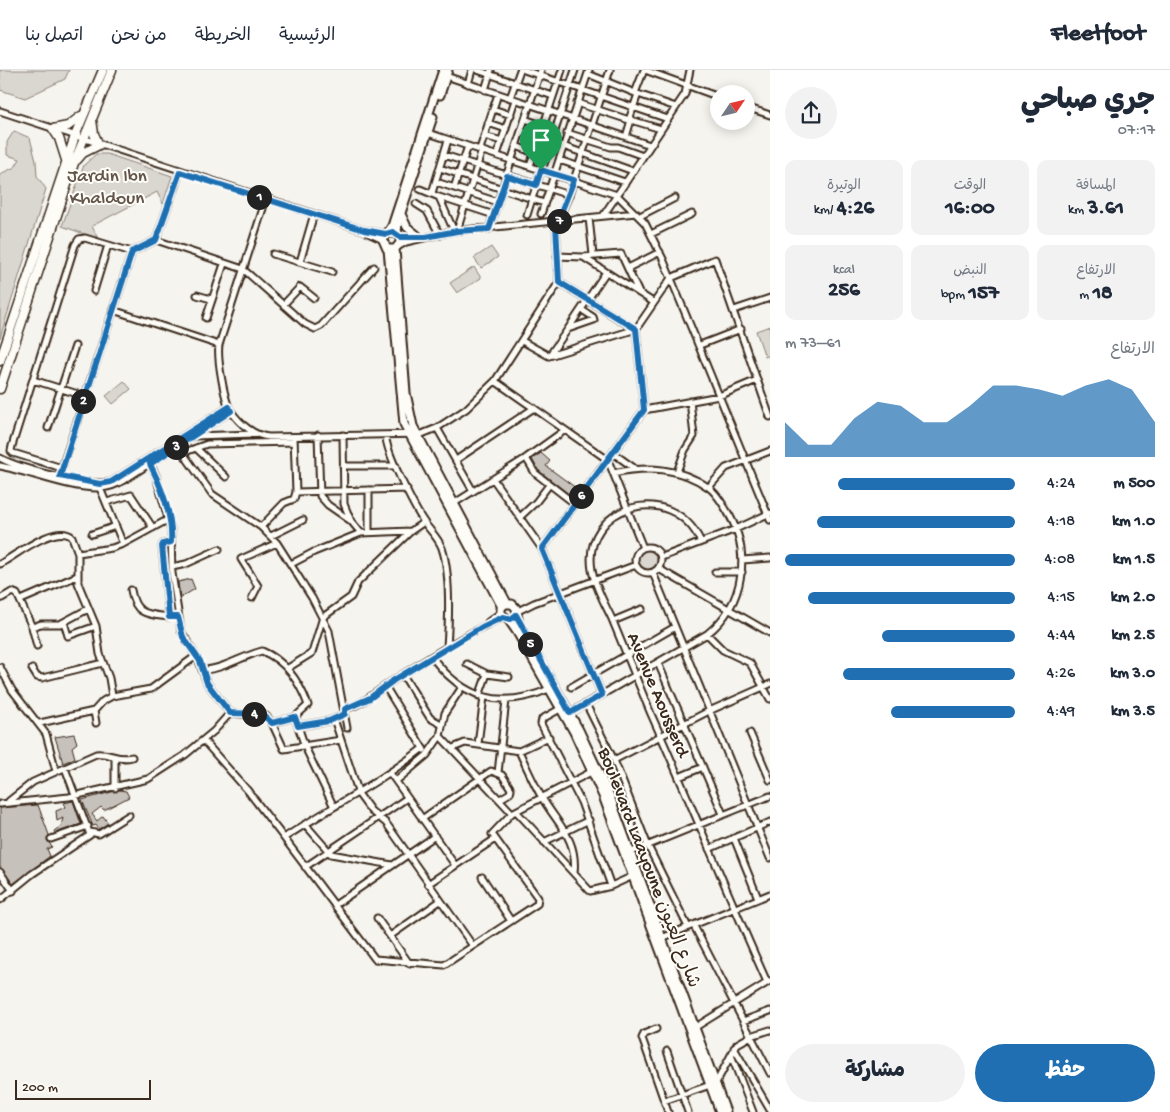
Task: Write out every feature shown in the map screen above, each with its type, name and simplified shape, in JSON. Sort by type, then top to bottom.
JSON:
[{"type":"main road","points":[[0,389],[70,162],[75,136],[103,70]]},
{"type":"main road","points":[[0,362],[70,162],[84,139],[112,70]]},
{"type":"main road","points":[[70,162],[53,129],[73,124],[84,112]]},
{"type":"main road","points":[[70,162],[99,145],[94,134],[92,118]]},
{"type":"street","points":[[468,84],[472,70]]},
{"type":"street","points":[[477,70],[491,72],[515,83],[553,96]]},
{"type":"street","points":[[498,155],[511,115],[515,83],[520,70]]},
{"type":"street","points":[[524,70],[540,73],[668,119]]},
{"type":"street","points":[[530,166],[562,70]]},
{"type":"street","points":[[527,215],[575,70]]},
{"type":"street","points":[[182,453],[207,444],[294,439],[318,435],[417,434],[437,428],[477,401],[495,381],[559,282],[555,231],[569,195],[610,70]]},
{"type":"street","points":[[626,136],[636,93],[644,70],[710,95]]},
{"type":"street","points":[[603,216],[676,107],[687,86],[690,70]]},
{"type":"street","points":[[446,72],[468,84],[573,117],[650,145]]},
{"type":"street","points":[[394,248],[401,214],[446,72]]},
{"type":"street","points":[[386,236],[392,226],[446,72]]},
{"type":"street","points":[[485,90],[491,72]]},
{"type":"street","points":[[541,214],[589,72],[636,93],[676,107]]},
{"type":"street","points":[[489,229],[540,73]]},
{"type":"street","points":[[456,231],[498,94]]},
{"type":"street","points":[[577,103],[661,129]]},
{"type":"street","points":[[493,109],[511,115]]},
{"type":"street","points":[[755,110],[770,115]]},
{"type":"street","points":[[0,111],[180,172],[364,230],[386,236],[426,237]]},
{"type":"street","points":[[525,119],[544,126]]},
{"type":"street","points":[[488,123],[506,129]]},
{"type":"street","points":[[521,131],[633,171]]},
{"type":"street","points":[[428,133],[617,195],[638,214],[660,252],[769,516],[662,557],[656,571],[675,628],[768,849],[770,858]]},
{"type":"street","points":[[567,133],[643,156]]},
{"type":"street","points":[[484,136],[502,141]]},
{"type":"street","points":[[432,193],[448,140]]},
{"type":"street","points":[[451,201],[468,146]]},
{"type":"street","points":[[516,146],[535,153]]},
{"type":"street","points":[[444,155],[569,195]]},
{"type":"street","points":[[559,160],[626,182]]},
{"type":"street","points":[[440,168],[544,203]]},
{"type":"street","points":[[62,468],[20,456],[11,451],[77,241],[82,238],[132,252],[156,240],[180,172]]},
{"type":"street","points":[[436,182],[498,202]]},
{"type":"street","points":[[420,189],[494,215]]},
{"type":"street","points":[[439,197],[456,231]]},
{"type":"street","points":[[394,248],[426,237],[456,231],[638,214],[675,198]]},
{"type":"street","points":[[254,434],[230,409],[218,363],[219,345],[266,199]]},
{"type":"street","points":[[416,204],[427,211],[440,235]]},
{"type":"street","points":[[300,262],[314,214]]},
{"type":"street","points":[[401,214],[407,227],[418,236]]},
{"type":"street","points":[[651,234],[692,214]]},
{"type":"street","points":[[590,218],[593,256]]},
{"type":"street","points":[[386,236],[394,248]]},
{"type":"street","points":[[156,240],[243,269],[305,324],[318,328],[374,267]]},
{"type":"street","points":[[94,291],[108,245]]},
{"type":"street","name":"Boulevard Laayoune شارع العيون","points":[[394,248],[402,417],[408,434],[450,505],[595,770]]},
{"type":"street","name":"Boulevard Laayoune شارع العيون","points":[[394,248],[408,407],[417,434],[450,505]]},
{"type":"street","points":[[60,476],[84,396],[132,252]]},
{"type":"street","points":[[628,268],[660,252]]},
{"type":"street","points":[[557,256],[593,256],[619,253],[639,293]]},
{"type":"street","points":[[273,254],[332,272]]},
{"type":"street","points":[[583,256],[653,302]]},
{"type":"street","points":[[522,341],[549,356],[635,329],[671,278],[716,259],[770,417]]},
{"type":"street","points":[[206,318],[224,264]]},
{"type":"street","points":[[549,356],[606,272]]},
{"type":"street","points":[[559,282],[635,329]]},
{"type":"street","points":[[284,304],[300,287],[314,298]]},
{"type":"street","points":[[197,295],[211,299]]},
{"type":"street","points":[[734,310],[770,298]]},
{"type":"street","points":[[113,310],[219,345]]},
{"type":"street","points":[[568,329],[594,320],[594,317],[582,310]]},
{"type":"street","points":[[542,549],[644,410],[635,329]]},
{"type":"street","points":[[700,345],[741,329]]},
{"type":"street","points":[[48,428],[75,346]]},
{"type":"street","points":[[33,380],[84,396]]},
{"type":"street","points":[[644,410],[719,396],[757,380]]},
{"type":"street","points":[[495,381],[608,460],[643,548]]},
{"type":"street","points":[[677,472],[685,450],[694,436],[690,401]]},
{"type":"street","points":[[456,460],[534,408]]},
{"type":"street","points":[[0,466],[100,488],[118,484],[178,446],[230,409]]},
{"type":"street","points":[[0,458],[60,476],[100,484],[111,482],[230,409]]},
{"type":"street","points":[[437,428],[473,491]]},
{"type":"street","points":[[450,505],[526,458],[565,430]]},
{"type":"street","points":[[191,437],[254,434],[269,438],[294,439]]},
{"type":"street","points":[[318,435],[319,491],[322,500],[352,521]]},
{"type":"street","points":[[343,435],[346,510],[361,533]]},
{"type":"street","points":[[386,435],[387,446],[396,466],[424,522],[441,545],[446,561],[447,647]]},
{"type":"street","points":[[261,527],[284,503],[294,499],[296,492],[294,439]]},
{"type":"street","points":[[178,446],[212,494],[261,527],[277,543],[292,564],[323,617],[332,642],[347,728]]},
{"type":"street","points":[[196,448],[226,477]]},
{"type":"street","points":[[709,487],[726,468],[745,459],[770,451]]},
{"type":"street","points":[[613,453],[634,468]]},
{"type":"street","points":[[526,458],[535,473],[575,504]]},
{"type":"street","points":[[150,464],[169,519],[172,567],[178,617],[183,637],[196,656],[211,690],[230,713]]},
{"type":"street","points":[[343,466],[396,466]]},
{"type":"street","points":[[570,713],[707,634],[721,621],[729,610],[742,572],[742,560],[736,529],[724,506],[709,487],[677,472],[660,469],[634,468],[613,473]]},
{"type":"street","points":[[492,479],[542,549],[602,695]]},
{"type":"street","points":[[520,517],[536,502],[549,485]]},
{"type":"street","points":[[100,488],[123,544]]},
{"type":"street","points":[[296,492],[407,489]]},
{"type":"street","points":[[369,490],[369,532]]},
{"type":"street","points":[[107,502],[131,495],[153,528]]},
{"type":"street","name":"Avenue Aousserd","points":[[701,542],[688,521],[670,509],[649,505],[626,509],[606,524],[599,534],[592,558],[595,581],[734,909],[768,982]]},
{"type":"street","points":[[78,552],[112,548],[169,519]]},
{"type":"street","points":[[271,536],[303,520]]},
{"type":"street","points":[[288,668],[312,653],[323,617],[351,597],[358,582],[411,531],[424,522]]},
{"type":"street","points":[[92,534],[116,526]]},
{"type":"street","points":[[292,564],[314,552],[361,533],[411,531]]},
{"type":"street","points":[[0,564],[59,532],[72,537],[78,552],[77,576],[96,626],[100,654],[112,696]]},
{"type":"street","points":[[169,617],[162,546],[171,542]]},
{"type":"street","points":[[252,598],[258,586],[241,559],[277,543]]},
{"type":"street","points":[[662,557],[652,547],[643,548],[635,557],[636,565],[645,573],[656,571],[768,632],[770,624]]},
{"type":"street","points":[[172,567],[186,564],[219,549]]},
{"type":"street","points":[[742,560],[770,558]]},
{"type":"street","points":[[298,726],[334,719],[447,647],[508,612],[636,565]]},
{"type":"street","points":[[715,572],[742,572]]},
{"type":"street","points":[[21,600],[77,576]]},
{"type":"street","points":[[131,590],[134,604],[138,609],[169,617],[178,617]]},
{"type":"street","points":[[0,599],[12,592],[17,594],[32,627],[37,646]]},
{"type":"street","points":[[32,627],[64,622],[88,609]]},
{"type":"street","points":[[613,622],[642,609]]},
{"type":"street","name":"Boulevard Laayoune شارع العيون","points":[[508,612],[570,713],[595,770],[628,853],[692,1030],[726,1112]]},
{"type":"street","points":[[64,622],[68,636],[96,626]]},
{"type":"street","points":[[571,687],[626,654],[675,628]]},
{"type":"street","points":[[707,634],[722,650],[750,663],[767,686],[770,699]]},
{"type":"street","points":[[202,670],[211,670],[237,658],[262,651],[276,657],[288,668],[308,705],[295,717],[272,723]]},
{"type":"street","points":[[40,723],[94,710],[103,701],[112,696],[151,689],[196,656]]},
{"type":"street","points":[[432,657],[449,677],[462,687],[482,696],[506,700],[531,696],[549,688]]},
{"type":"street","points":[[32,669],[37,677],[42,678],[103,663]]},
{"type":"street","points":[[658,663],[723,814]]},
{"type":"street","points":[[467,664],[487,674],[509,677]]},
{"type":"street","points":[[0,667],[2,677],[40,723],[48,739],[56,771]]},
{"type":"street","points":[[478,744],[482,696],[487,674]]},
{"type":"street","points":[[403,675],[430,718],[441,724]]},
{"type":"street","points":[[385,686],[427,754]]},
{"type":"street","points":[[614,760],[709,711],[767,686]]},
{"type":"street","points":[[396,781],[427,754],[440,736],[441,724],[445,713],[462,687]]},
{"type":"street","points":[[498,773],[506,700]]},
{"type":"street","points":[[586,704],[614,760],[648,846],[769,1071]]},
{"type":"street","points":[[560,709],[541,721],[572,781],[589,820],[611,886]]},
{"type":"street","points":[[94,710],[96,723]]},
{"type":"street","points":[[0,804],[76,796],[135,784],[159,773],[203,740],[230,713],[262,714],[272,723],[283,748],[306,747],[341,740]]},
{"type":"street","points":[[295,717],[306,747],[333,805]]},
{"type":"street","points":[[334,719],[358,791],[376,817],[386,823],[473,946]]},
{"type":"street","points":[[750,733],[770,780]]},
{"type":"street","points":[[440,736],[590,891],[611,886],[633,876]]},
{"type":"street","points":[[453,748],[465,743],[519,751],[549,737]]},
{"type":"street","points":[[203,740],[248,791],[375,959],[409,963],[444,965],[537,904],[538,898],[492,834],[494,829],[514,812],[595,770]]},
{"type":"street","points":[[284,838],[333,805],[390,773],[423,748]]},
{"type":"street","points":[[519,751],[542,797],[566,831],[574,853],[574,873]]},
{"type":"street","points":[[8,802],[34,782],[96,754],[104,753],[115,758],[132,757]]},
{"type":"street","points":[[115,758],[115,788]]},
{"type":"street","points":[[679,778],[703,767]]},
{"type":"street","points":[[0,900],[32,874],[86,840],[90,832],[65,768]]},
{"type":"street","points":[[422,819],[491,771],[498,773],[511,789],[510,793],[500,798]]},
{"type":"street","points":[[390,773],[456,866]]},
{"type":"street","points":[[628,853],[770,796]]},
{"type":"street","points":[[305,867],[376,817],[407,798]]},
{"type":"street","points":[[90,832],[99,834],[129,815]]},
{"type":"street","points":[[544,842],[589,820]]},
{"type":"street","points":[[709,849],[770,822]]},
{"type":"street","points":[[304,824],[326,852],[392,865]]},
{"type":"street","points":[[51,840],[88,826]]},
{"type":"street","points":[[334,905],[434,836]]},
{"type":"street","points":[[734,838],[758,898]]},
{"type":"street","points":[[428,884],[495,839]]},
{"type":"street","name":"Boulevard Laayoune شارع العيون","points":[[628,853],[633,876],[659,939]]},
{"type":"street","points":[[0,872],[13,891]]},
{"type":"street","points":[[482,877],[511,921]]},
{"type":"street","points":[[0,883],[5,879]]},
{"type":"street","points":[[659,939],[770,894]]},
{"type":"street","points":[[390,936],[440,901]]},
{"type":"street","points":[[377,918],[409,963]]},
{"type":"street","points":[[692,1030],[768,982]]},
{"type":"street","points":[[743,1021],[770,1012]]},
{"type":"street","points":[[656,1029],[644,1034],[642,1038],[668,1112]]},
{"type":"street","points":[[664,1101],[713,1084],[739,1042],[770,1030]]},
{"type":"street","points":[[734,1048],[770,1110]]},
{"type":"street","points":[[666,1051],[688,1112]]},
{"type":"street","points":[[731,1055],[753,1112]]},
{"type":"street","name":"Boulevard Laayoune شارع العيون","points":[[713,1084],[720,1112]]},
{"type":"green space","points":[[0,70],[69,70],[65,79],[25,98],[0,90]]},
{"type":"green space","points":[[14,131],[30,138],[36,161],[37,176],[46,189],[0,338],[0,174],[15,167],[20,159],[7,155],[7,142]]},
{"type":"green space","name":"Jardin Ibn Khaldoun","points":[[96,154],[107,154],[172,176],[163,204],[157,192],[92,226],[98,239],[62,226],[84,165]]},
{"type":"green space","points":[[491,247],[498,257],[481,268],[474,258]]},
{"type":"green space","points":[[474,267],[481,278],[457,293],[450,283]]},
{"type":"green space","points":[[770,326],[770,355],[765,357],[756,331]]},
{"type":"green space","points":[[124,381],[131,389],[113,404],[106,396]]},
{"type":"green space","points":[[648,548],[656,551],[659,559],[656,567],[648,570],[640,567],[637,559],[640,551]]},
{"type":"building","points":[[541,453],[550,461],[546,466],[576,488],[579,485],[582,487],[574,498],[538,470],[532,459]]},
{"type":"building","points":[[191,579],[195,589],[180,598],[178,582]]},
{"type":"building","points":[[74,734],[77,743],[72,747],[75,758],[63,763],[55,737]]},
{"type":"building","points":[[119,790],[126,791],[129,797],[104,810],[101,807],[92,814],[97,821],[103,816],[108,823],[99,829],[96,825],[93,826],[82,800]]},
{"type":"building","points":[[73,801],[81,824],[55,833],[54,831],[61,826],[63,818],[57,821],[56,811],[66,807],[64,803]]},
{"type":"building","points":[[38,805],[49,835],[47,840],[52,847],[47,849],[50,856],[13,884],[0,868],[0,808]]},
{"type":"route","points":[[541,170],[574,180],[555,231],[559,282],[636,329],[644,410],[542,549],[602,695],[570,713],[521,629],[516,615],[511,619],[503,617],[482,627],[394,680],[360,704],[345,709],[345,714],[331,720],[298,726],[295,717],[272,723],[262,714],[230,713],[207,683],[200,661],[183,637],[178,617],[169,617],[162,546],[171,542],[172,536],[156,476],[150,464],[231,411],[229,407],[111,482],[100,484],[60,476],[84,396],[132,252],[156,240],[180,172],[364,230],[386,234],[393,232],[400,237],[431,237],[457,231],[489,229],[507,176],[536,185],[541,170]]}]
